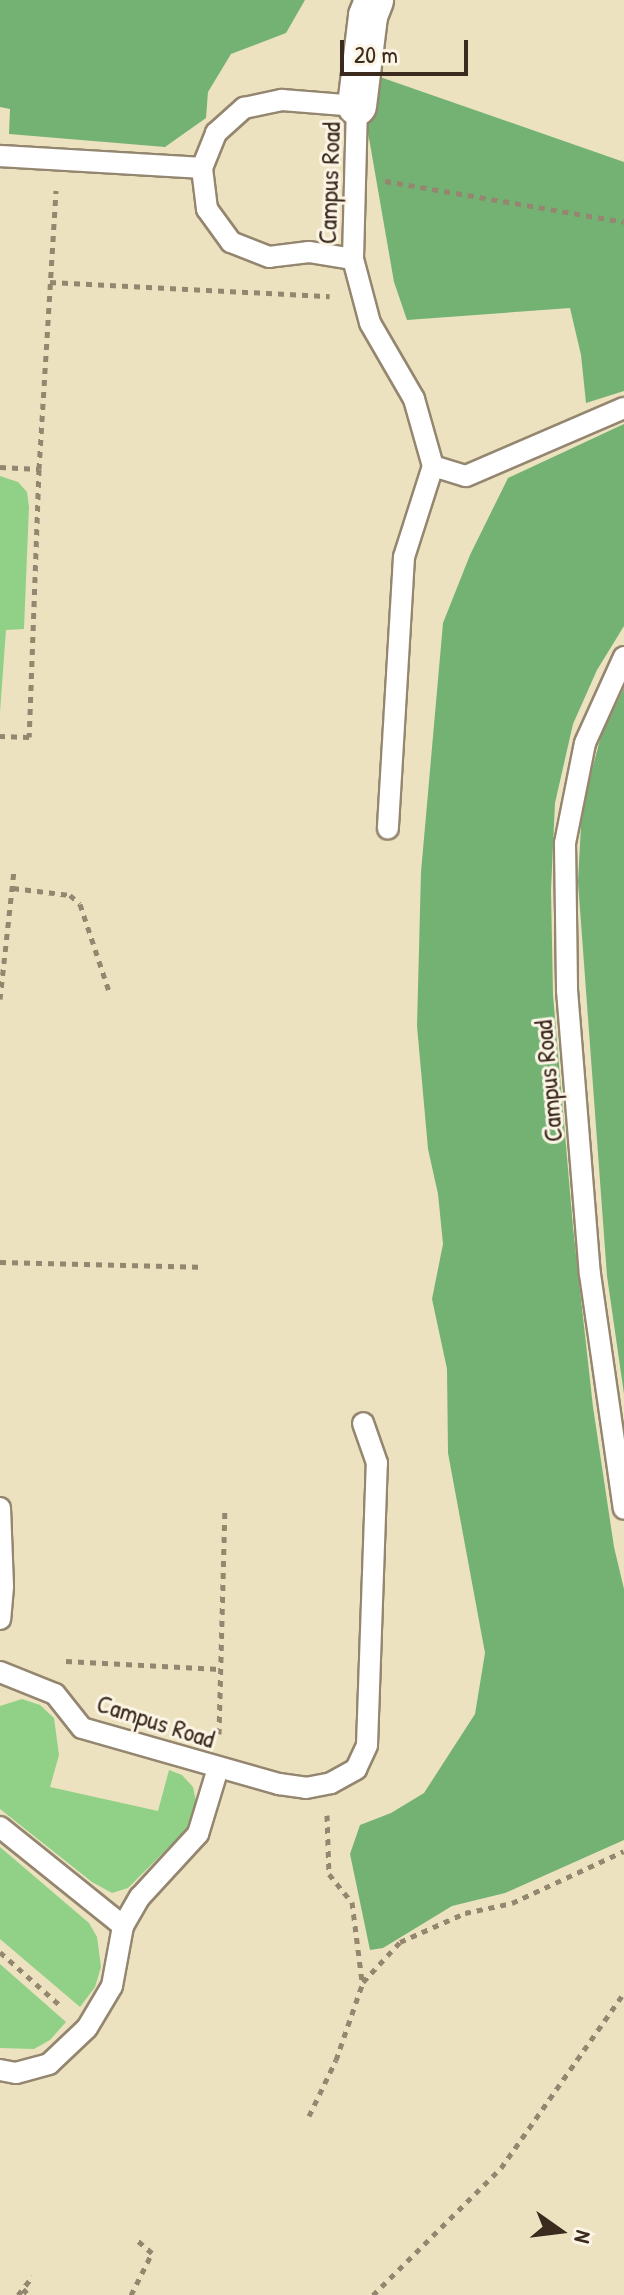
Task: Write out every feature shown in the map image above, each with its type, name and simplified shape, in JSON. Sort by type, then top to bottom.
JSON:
[{"type":"street","points":[[357,106],[368,16],[374,0]]},
{"type":"lane","name":"Campus Road","points":[[353,259],[309,252],[269,257],[231,242],[207,209],[202,168],[216,133],[244,108],[282,100],[357,106],[353,259],[370,323],[414,399],[433,466]]},
{"type":"lane","points":[[0,156],[202,168]]},
{"type":"lane","points":[[388,829],[404,557],[433,466],[466,476],[624,408]]},
{"type":"lane","name":"Campus Road","points":[[624,657],[585,743],[565,843],[567,990],[590,1274],[624,1509]]},
{"type":"lane","points":[[331,1783],[356,1769],[367,1745],[377,1463],[363,1423]]},
{"type":"lane","points":[[0,1508],[3,1587],[0,1619]]},
{"type":"lane","name":"Campus Road","points":[[0,1672],[55,1694],[82,1728],[279,1784],[306,1788],[331,1783]]},
{"type":"lane","name":"Campus Road","points":[[0,2070],[16,2073],[49,2064],[87,2028],[112,1986],[123,1926],[140,1897],[198,1834],[218,1768]]},
{"type":"lane","points":[[0,1827],[123,1926]]},
{"type":"path","points":[[0,736],[29,737],[39,469],[58,159]]},
{"type":"path","points":[[353,175],[624,222]]},
{"type":"path","points":[[50,282],[330,296]]},
{"type":"path","points":[[0,467],[39,469]]},
{"type":"path","points":[[0,999],[14,871]]},
{"type":"path","points":[[13,888],[70,895],[80,904],[110,994]]},
{"type":"path","points":[[0,1262],[199,1267]]},
{"type":"path","points":[[218,1768],[225,1507]]},
{"type":"path","points":[[55,1661],[220,1669]]},
{"type":"path","points":[[331,1783],[327,1812],[329,1874],[352,1902],[363,1982]]},
{"type":"path","points":[[309,2116],[336,2060],[363,1982],[400,1942],[465,1913],[512,1903],[624,1851]]},
{"type":"path","points":[[0,1952],[87,2028]]},
{"type":"path","points":[[373,2295],[501,2168],[624,1993]]},
{"type":"path","points":[[131,2295],[152,2253],[137,2240]]},
{"type":"path","points":[[18,2295],[33,2276]]},
{"type":"path","points":[[23,2289],[29,2295]]},
{"type":"green space","points":[[0,0],[305,0],[286,33],[231,54],[208,92],[206,118],[165,147],[9,134],[10,109],[0,107]]},
{"type":"green space","points":[[357,69],[624,162],[624,391],[586,403],[581,355],[570,308],[407,320],[394,282]]},
{"type":"green space","points":[[624,424],[624,626],[597,670],[573,724],[555,803],[551,890],[553,995],[573,1227],[593,1407],[614,1547],[624,1589],[624,1840],[505,1893],[452,1906],[383,1948],[370,1950],[350,1854],[360,1825],[391,1813],[424,1793],[475,1714],[485,1653],[448,1453],[447,1369],[432,1299],[443,1244],[438,1194],[428,1149],[417,1026],[421,872],[443,623],[470,555],[508,478]]},
{"type":"green space","points":[[0,476],[18,482],[27,492],[29,507],[24,629],[6,630],[0,712]]},
{"type":"green space","points":[[624,688],[624,1394],[607,1276],[578,882],[582,807],[601,736]]},
{"type":"green space","points":[[22,1699],[40,1705],[54,1718],[59,1755],[50,1787],[158,1811],[169,1770],[182,1775],[193,1787],[197,1806],[191,1825],[128,1888],[112,1893],[92,1882],[0,1809],[0,1706]]},
{"type":"green space","points":[[0,1847],[89,1923],[97,1937],[101,1967],[95,1987],[80,2007],[0,1939]]},
{"type":"green space","points":[[0,1964],[66,2022],[50,2040],[34,2049],[0,2048]]}]
